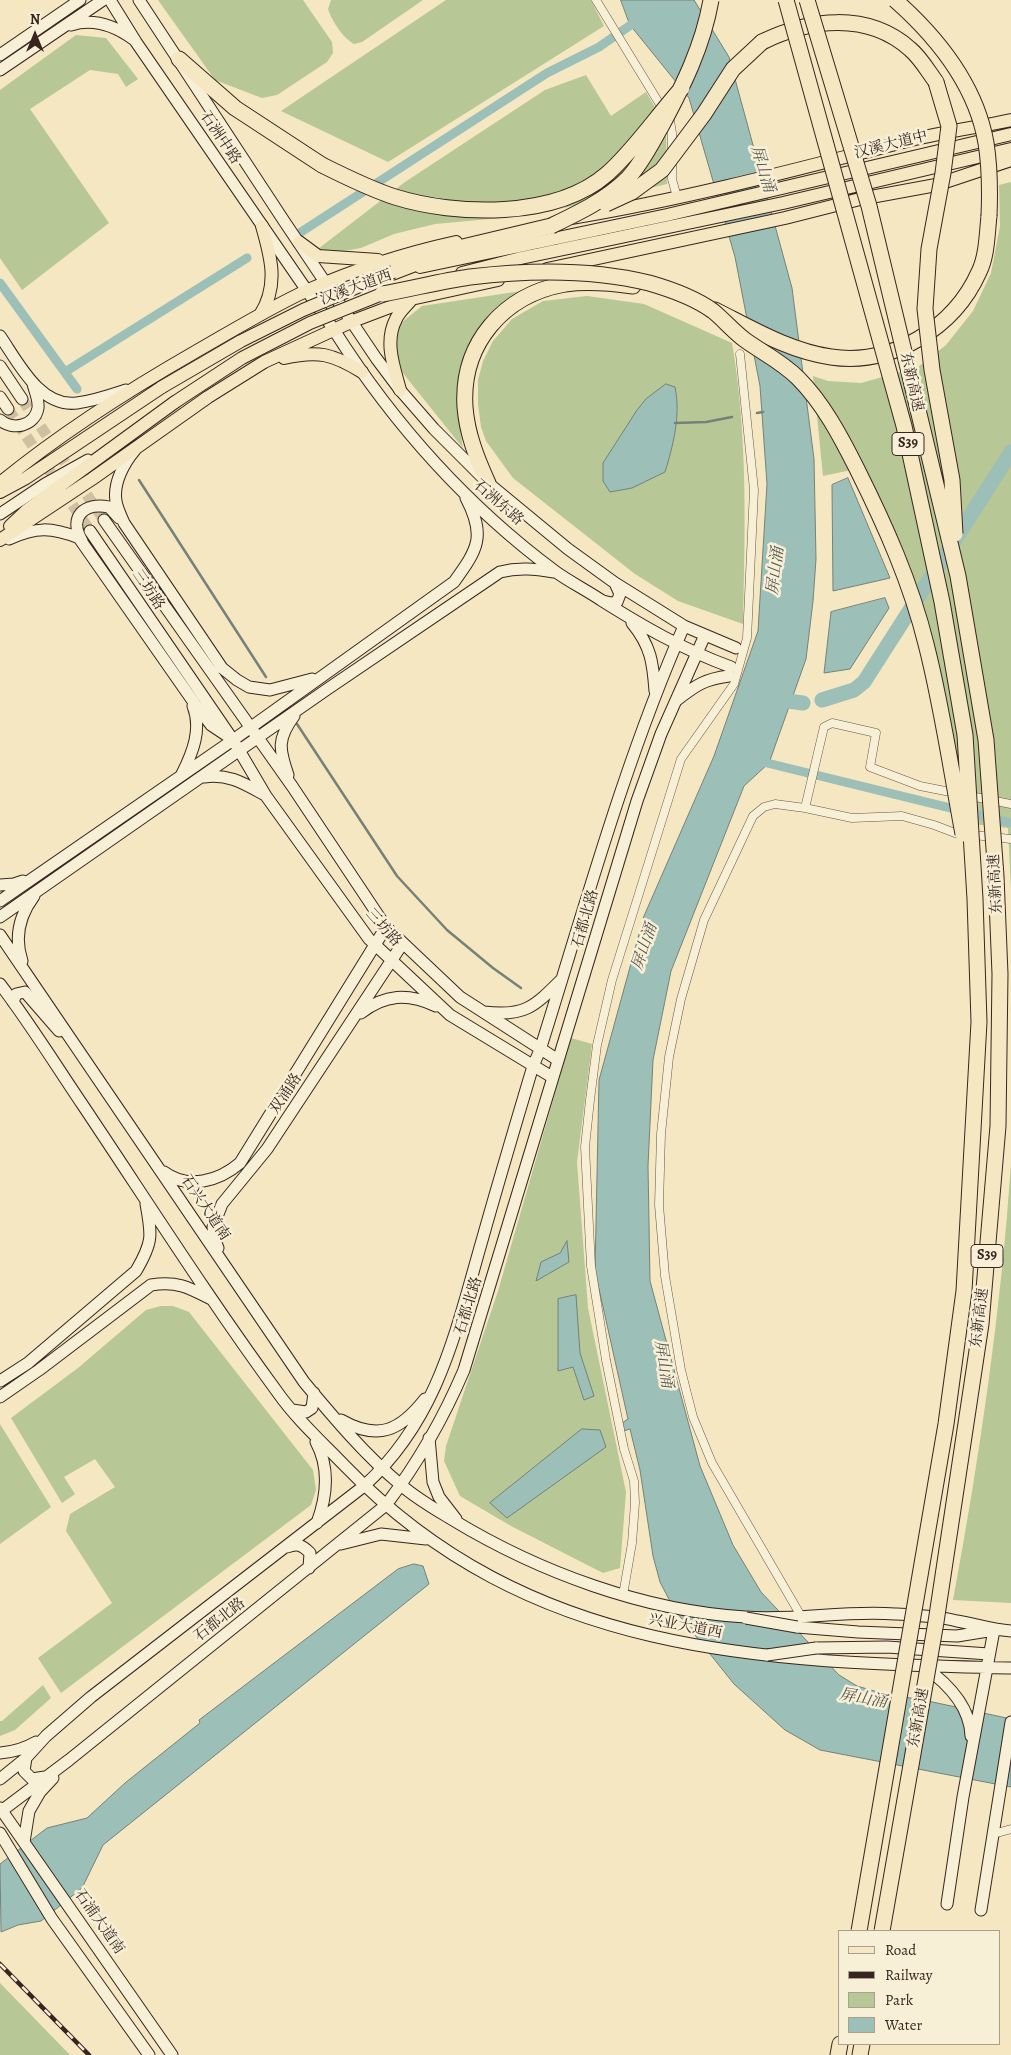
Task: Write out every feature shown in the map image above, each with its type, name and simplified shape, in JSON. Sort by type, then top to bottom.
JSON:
[{"type":"highway","points":[[551,226],[588,208],[629,177],[647,152],[682,88],[704,32],[711,0]]},
{"type":"highway","name":"东新高速","points":[[786,0],[904,426],[942,602],[964,735],[975,899],[979,1022],[964,1291],[946,1424],[859,1930]]},
{"type":"highway","name":"东新高速","points":[[807,0],[869,206],[958,576],[986,740],[996,876],[1000,974],[998,1126],[981,1324],[936,1622],[882,1930]]},
{"type":"highway","points":[[382,294],[469,278],[550,272],[649,283],[689,298],[777,341],[808,352],[832,357],[868,357],[897,349],[923,337],[950,317],[980,271],[986,246],[990,174],[986,142],[963,80],[950,58],[932,36],[895,0]]},
{"type":"highway","points":[[390,266],[551,226],[632,192],[662,170],[704,114],[733,69],[762,42],[780,33],[822,22],[864,25],[904,44],[912,50],[936,82],[949,126],[943,173],[929,249],[925,309],[932,370],[952,480],[958,576]]},
{"type":"highway","points":[[179,59],[235,108],[322,165],[367,187],[412,201],[437,206],[486,209],[551,202],[579,191],[606,175],[622,159],[682,88]]},
{"type":"highway","points":[[488,483],[473,450],[465,407],[465,388],[475,348],[492,323],[505,310],[542,290],[578,283],[646,287],[689,298],[713,311],[743,338],[782,363],[800,380],[839,434],[870,493],[908,583],[926,643],[938,694],[975,899]]},
{"type":"main road","points":[[53,18],[66,0]]},
{"type":"main road","points":[[0,55],[80,0]]},
{"type":"main road","points":[[0,70],[103,0]]},
{"type":"main road","name":"石洲中路","points":[[110,0],[136,42],[308,291]]},
{"type":"main road","name":"石洲中路","points":[[139,0],[326,283]]},
{"type":"main road","points":[[60,28],[84,22],[98,23],[125,34],[136,42]]},
{"type":"main road","points":[[0,483],[41,449],[130,389],[264,313],[326,283],[390,266],[429,248],[536,224],[632,208],[914,140],[1008,121]]},
{"type":"main road","name":"汉溪大道中","points":[[780,190],[924,153],[1011,134]]},
{"type":"main road","name":"汉溪大道中","points":[[783,203],[1011,149]]},
{"type":"main road","points":[[771,176],[924,153]]},
{"type":"main road","points":[[0,540],[208,397],[264,362],[334,330],[411,299],[633,249],[785,218],[860,199],[936,185],[1011,160]]},
{"type":"main road","points":[[783,203],[879,186],[965,175]]},
{"type":"main road","name":"汉溪大道西","points":[[0,492],[26,478],[162,387],[241,340],[390,266],[780,190]]},
{"type":"main road","name":"汉溪大道西","points":[[0,540],[27,510],[175,402],[242,358],[302,327],[382,294],[521,258],[783,203]]},
{"type":"main road","points":[[264,313],[272,276],[271,256],[262,226],[280,215]]},
{"type":"main road","points":[[299,242],[318,256],[390,266]]},
{"type":"main road","name":"石洲东路","points":[[326,283],[400,390],[434,429],[488,483],[560,543],[615,582],[684,626],[736,648]]},
{"type":"main road","name":"石洲东路","points":[[308,291],[362,372],[416,443],[462,492],[556,572],[629,618],[730,672],[695,685],[676,701]]},
{"type":"main road","points":[[385,401],[384,396],[390,389],[400,390],[390,353],[390,341],[396,318],[411,299]]},
{"type":"main road","points":[[264,313],[283,311],[293,318],[298,326],[298,336],[289,350]]},
{"type":"main road","points":[[0,336],[31,380],[52,399],[66,404],[77,404],[130,389]]},
{"type":"main road","points":[[264,362],[299,354],[316,354],[340,358],[362,372]]},
{"type":"main road","points":[[0,366],[22,399]]},
{"type":"main road","points":[[0,420],[4,424],[18,426],[28,423],[36,415],[38,403],[31,380]]},
{"type":"main road","points":[[0,397],[8,409]]},
{"type":"main road","points":[[0,514],[45,484],[118,443]]},
{"type":"main road","points":[[124,523],[116,502],[116,490],[128,458],[142,443]]},
{"type":"main road","points":[[0,901],[233,740],[454,582],[467,564],[479,538],[474,515],[462,492]]},
{"type":"main road","points":[[233,740],[212,725],[190,697],[82,541],[77,532],[76,522],[86,509],[96,505],[110,507],[124,523],[222,668],[237,680],[249,687],[270,690],[318,678]]},
{"type":"main road","name":"三坊路","points":[[104,520],[292,786],[386,927],[460,997],[558,1060]]},
{"type":"main road","points":[[0,540],[41,528],[67,533],[82,541]]},
{"type":"main road","name":"三坊路","points":[[90,531],[240,750],[266,796],[375,947],[446,1012],[552,1077]]},
{"type":"main road","points":[[0,917],[326,690],[500,572],[528,568],[556,572]]},
{"type":"main road","points":[[454,582],[464,583],[469,588],[467,593]]},
{"type":"main road","points":[[602,600],[611,603],[617,602],[620,594],[615,582]]},
{"type":"main road","points":[[629,618],[644,637],[649,649],[656,693]]},
{"type":"main road","name":"石都北路","points":[[46,1736],[91,1697],[364,1486],[383,1469],[422,1416],[449,1355],[533,1066],[563,979],[567,961],[642,728],[684,626]]},
{"type":"main road","name":"石都北路","points":[[1,1810],[69,1760],[337,1546],[386,1506],[401,1485],[451,1400],[464,1370],[636,800],[661,734],[705,635]]},
{"type":"main road","points":[[318,678],[315,688],[317,690],[326,690]]},
{"type":"main road","points":[[182,774],[189,760],[197,730],[196,713],[190,697]]},
{"type":"main road","points":[[292,786],[282,756],[282,739],[284,730],[300,708]]},
{"type":"main road","points":[[642,728],[646,723],[652,721],[658,723],[661,734]]},
{"type":"main road","points":[[199,778],[215,775],[234,778],[266,796]]},
{"type":"main road","points":[[0,885],[14,884],[32,878]]},
{"type":"main road","points":[[27,974],[18,948],[18,930],[29,903],[40,888]]},
{"type":"main road","name":"双涌路","points":[[160,1169],[171,1177],[181,1180],[204,1181],[227,1174],[240,1162],[386,927]]},
{"type":"main road","name":"石兴大道南","points":[[0,935],[314,1393],[331,1414],[383,1469],[401,1485]]},
{"type":"main road","name":"双涌路","points":[[224,1263],[214,1238],[213,1227],[222,1204],[267,1149],[403,943]]},
{"type":"main road","points":[[567,961],[569,970],[577,974],[582,972],[588,964]]},
{"type":"main road","points":[[482,1011],[509,1014],[524,1011],[544,998],[563,979]]},
{"type":"main road","points":[[5,991],[16,994],[25,992],[52,1024],[80,1051]]},
{"type":"main road","points":[[5,991],[211,1299],[280,1396],[307,1428],[386,1506]]},
{"type":"main road","points":[[353,1019],[374,1003],[399,997],[414,998],[458,1016],[464,1014],[466,1004],[460,997]]},
{"type":"main road","points":[[505,1158],[509,1152],[521,1153],[525,1165]]},
{"type":"main road","points":[[0,1381],[28,1362],[136,1271],[151,1241],[151,1229],[145,1198]]},
{"type":"main road","points":[[0,1397],[151,1285],[168,1283],[185,1285],[211,1299]]},
{"type":"main road","points":[[438,1382],[435,1396],[436,1402],[441,1404],[451,1400]]},
{"type":"main road","points":[[331,1414],[353,1427],[374,1432],[389,1430],[405,1422],[438,1382]]},
{"type":"main road","points":[[292,1410],[306,1412],[312,1408],[314,1393]]},
{"type":"main road","points":[[307,1428],[322,1455],[325,1473],[325,1503],[317,1524]]},
{"type":"main road","points":[[429,1438],[433,1482],[439,1497],[461,1524]]},
{"type":"main road","name":"兴业大道西","points":[[401,1485],[421,1500],[502,1548],[579,1581],[623,1595],[668,1606],[710,1614],[746,1618],[893,1614],[956,1620],[994,1630],[1011,1631]]},
{"type":"main road","name":"兴业大道西","points":[[386,1506],[428,1539],[461,1561],[545,1603],[619,1629],[690,1645],[830,1662],[1011,1668]]},
{"type":"main road","points":[[337,1546],[381,1534],[428,1539]]},
{"type":"main road","points":[[287,1547],[295,1544],[303,1546],[310,1553],[309,1568]]},
{"type":"main road","points":[[746,1618],[797,1628],[858,1632],[957,1636],[994,1630],[963,1797],[947,1904]]},
{"type":"main road","points":[[767,1655],[816,1648],[887,1647],[989,1654]]},
{"type":"main road","points":[[923,1666],[941,1678],[962,1706],[971,1728],[972,1747]]},
{"type":"main road","points":[[981,1910],[1011,1722]]},
{"type":"main road","points":[[0,1753],[25,1748],[46,1736]]},
{"type":"main road","points":[[0,1779],[26,1758],[46,1736]]},
{"type":"main road","points":[[1006,1752],[1011,1740]]},
{"type":"main road","points":[[26,1758],[24,1771],[27,1775],[32,1779],[45,1777]]},
{"type":"main road","points":[[6,1851],[18,1842],[24,1842],[29,1811],[40,1792],[69,1760]]},
{"type":"main road","name":"石浦大道南","points":[[1,1810],[172,2055]]},
{"type":"main road","points":[[0,1833],[6,1851],[149,2055]]},
{"type":"street","points":[[596,0],[670,121],[672,133],[672,178],[677,197]]},
{"type":"street","points":[[623,1595],[632,1543],[635,1503],[634,1481],[624,1449],[606,1360],[591,1266],[585,1147],[598,1041],[612,980],[681,759],[734,684],[747,638],[754,490],[740,354]]},
{"type":"street","points":[[805,808],[824,727],[832,723],[876,732],[870,767],[920,786],[1011,804]]},
{"type":"street","points":[[796,1617],[712,1463],[693,1417],[681,1370],[664,1276],[659,1205],[661,1134],[669,1057],[681,999],[704,920],[753,816],[764,807],[775,804],[852,818],[902,816],[934,825],[955,834],[1011,839]]},
{"type":"street","points":[[993,1834],[1011,1829]]},
{"type":"green space","points":[[158,0],[303,0],[332,42],[333,53],[327,62],[277,95],[262,98],[215,80]]},
{"type":"green space","points":[[331,0],[423,0],[362,42],[354,44],[338,29],[332,19],[328,9]]},
{"type":"green space","points":[[446,0],[591,0],[604,26],[388,162],[281,111]]},
{"type":"green space","points":[[76,35],[106,38],[138,79],[126,87],[118,74],[90,70],[30,109],[109,223],[22,290],[0,258],[0,90]]},
{"type":"green space","points":[[586,75],[611,116],[646,92],[666,126],[667,184],[533,215],[435,224],[394,234],[361,248],[332,253],[318,249],[405,182],[545,90]]},
{"type":"green space","points":[[1011,182],[1011,889],[1008,828],[954,822],[938,715],[914,618],[885,541],[851,470],[823,476],[813,376],[828,381],[861,383],[918,367],[946,345],[973,311],[991,273],[1000,226],[999,185]]},
{"type":"green space","points":[[528,290],[492,313],[470,343],[460,376],[459,412],[463,448],[402,372],[395,346],[401,323],[422,306]]},
{"type":"green space","points":[[587,296],[644,304],[732,343],[741,413],[743,448],[745,518],[743,624],[678,601],[635,574],[513,478],[486,441],[481,427],[478,404],[478,380],[483,361],[493,341],[512,319],[543,301]]},
{"type":"green space","points":[[571,1038],[592,1044],[577,1162],[588,1308],[626,1492],[620,1568],[603,1573],[511,1526],[460,1496],[444,1461],[446,1446],[498,1291]]},
{"type":"green space","points":[[1011,1164],[1011,1603],[953,1600],[988,1383],[1002,1274]]},
{"type":"green space","points":[[161,1306],[173,1306],[189,1312],[313,1470],[316,1490],[311,1505],[61,1693],[38,1658],[112,1603],[66,1531],[70,1514],[115,1487],[95,1459],[64,1477],[75,1494],[62,1503],[11,1418],[78,1368],[146,1310]]},
{"type":"green space","points":[[0,1424],[51,1507],[0,1544]]},
{"type":"green space","points":[[43,1685],[51,1698],[15,1730],[0,1736],[0,1721]]},
{"type":"green space","points":[[0,1983],[70,2055],[0,2055]]},
{"type":"water","name":"屏山涌","points":[[621,0],[694,0],[729,57],[792,288],[814,459],[816,559],[806,659],[769,763],[744,786],[671,971],[653,1060],[648,1166],[650,1281],[700,1466],[733,1545],[761,1592],[839,1675],[857,1686],[881,1693],[1011,1719],[1011,1787],[820,1750],[785,1730],[734,1684],[674,1609],[660,1582],[653,1556],[640,1470],[630,1429],[624,1431],[622,1423],[628,1419],[595,1271],[599,1080],[644,916],[714,756],[758,631],[767,484],[760,386],[735,257],[689,98],[630,25]]},
{"type":"water","points":[[666,384],[675,387],[677,419],[665,472],[632,488],[610,492],[603,481],[603,463],[637,410],[646,399]]},
{"type":"water","points":[[848,478],[890,578],[833,591],[832,485]]},
{"type":"water","points":[[885,598],[889,608],[850,669],[824,673],[831,612]]},
{"type":"water","points":[[567,1241],[569,1262],[536,1281],[541,1262],[560,1253]]},
{"type":"water","points":[[576,1295],[580,1353],[594,1396],[584,1400],[573,1367],[558,1371],[558,1299]]},
{"type":"water","points":[[582,1429],[600,1430],[606,1447],[507,1518],[490,1503]]},
{"type":"water","points":[[414,1564],[423,1566],[429,1584],[103,1845],[82,1888],[41,1921],[18,1925],[1,1932],[0,1864],[47,1828],[87,1818],[125,1783],[200,1723],[199,1720],[398,1569]]},
{"type":"waterway","points":[[301,232],[547,73],[599,47],[638,20]]},
{"type":"waterway","points":[[65,372],[247,258]]},
{"type":"waterway","points":[[0,283],[77,389]]},
{"type":"waterway","points":[[757,413],[763,412]]},
{"type":"waterway","points":[[675,423],[706,422],[732,417]]},
{"type":"waterway","points":[[822,700],[854,690],[864,682],[1011,452]]},
{"type":"waterway","points":[[139,480],[266,677]]},
{"type":"waterway","points":[[772,699],[803,703]]},
{"type":"waterway","points":[[297,724],[397,876],[447,930],[493,968],[521,988]]},
{"type":"waterway","points":[[759,761],[1011,823]]},
{"type":"tunnel","points":[[22,399],[104,520]]},
{"type":"tunnel","points":[[8,409],[90,531]]},
{"type":"railway","points":[[0,1964],[89,2055]]}]
